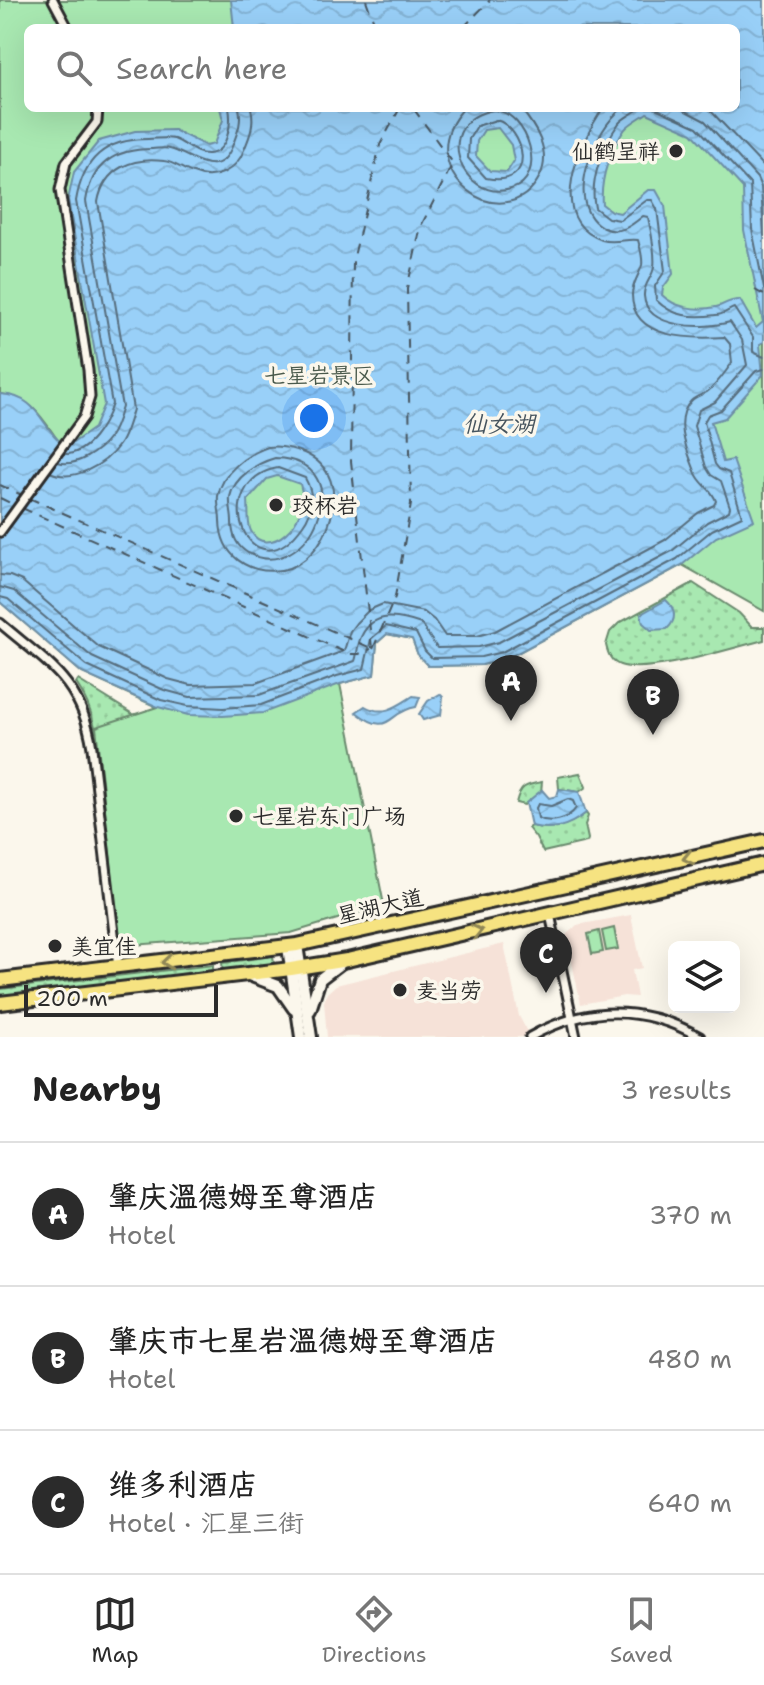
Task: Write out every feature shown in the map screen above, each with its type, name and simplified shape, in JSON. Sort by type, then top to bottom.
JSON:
[{"type":"main road","name":"星湖大道","points":[[0,980],[293,946],[764,841]]},
{"type":"main road","name":"星湖大道","points":[[0,1003],[296,969],[347,960],[764,864]]},
{"type":"main road","points":[[438,914],[442,939]]},
{"type":"main road","points":[[293,946],[303,1017],[311,1037]]},
{"type":"main road","points":[[215,957],[216,977]]},
{"type":"main road","points":[[301,1037],[303,1017],[320,979],[347,960]]},
{"type":"main road","points":[[247,974],[278,986],[303,1017]]},
{"type":"street","points":[[53,0],[66,24]]},
{"type":"street","points":[[0,532],[84,417],[90,397],[60,190],[66,163],[97,122],[98,112]]},
{"type":"street","points":[[0,623],[71,686],[85,713],[92,748],[118,967]]},
{"type":"street","points":[[550,914],[576,1037]]},
{"type":"street","points":[[530,1037],[571,1017],[631,1012],[681,1026],[700,1037]]},
{"type":"shaded area","points":[[631,915],[642,968],[632,970],[637,997],[624,996],[581,1004],[566,935],[577,925]]},
{"type":"shaded area","points":[[504,944],[519,1016],[528,1033],[523,1037],[327,1037],[324,1002],[327,993],[336,985]]},
{"type":"green space","name":"仙女湖","points":[[0,0],[764,0],[764,611],[682,565],[506,659],[482,665],[428,666],[418,655],[412,639],[387,634],[377,643],[374,675],[340,684],[384,905],[291,933],[120,946],[96,727],[157,707],[82,673],[0,602],[59,442],[28,404],[0,394]]},
{"type":"green space","points":[[693,583],[739,613],[752,627],[764,627],[764,640],[670,664],[633,667],[612,660],[606,645],[610,632],[619,623]]},
{"type":"green space","points":[[78,680],[139,718],[104,792],[94,722],[76,683]]},
{"type":"green space","points":[[580,773],[586,787],[579,792],[559,789],[558,777]]},
{"type":"green space","points":[[542,782],[541,792],[524,805],[516,803],[524,787]]},
{"type":"green space","points":[[586,813],[587,842],[543,852],[528,828],[560,826]]},
{"type":"green space","points":[[614,928],[618,949],[606,951],[602,931]]},
{"type":"green space","points":[[599,931],[603,952],[592,954],[588,934]]},
{"type":"green space","points":[[273,956],[274,964],[223,971],[222,963]]},
{"type":"green space","points":[[213,965],[213,970],[155,981],[0,997],[0,989]]},
{"type":"water","name":"仙女湖","points":[[231,0],[764,0],[764,342],[760,344],[763,375],[725,418],[711,422],[723,462],[733,460],[754,520],[716,537],[682,565],[506,659],[482,665],[428,666],[418,655],[412,639],[387,634],[377,643],[374,675],[340,684],[263,713],[223,716],[188,715],[158,707],[82,673],[0,602],[0,394],[14,396],[32,407],[67,447],[94,428],[104,404],[68,200],[74,172],[99,141],[135,131],[174,130],[206,146],[214,144],[223,120],[221,112],[740,112],[740,24],[234,24]],"holes":[[[647,113],[692,133],[743,188],[744,230],[763,322],[756,328],[740,300],[701,309],[680,306],[662,295],[673,274],[665,206],[656,190],[648,190],[620,213],[602,204],[604,174],[615,146],[625,129]],[[498,128],[511,145],[514,161],[507,172],[490,171],[476,156],[477,141],[484,130]],[[277,476],[300,484],[300,512],[286,533],[266,542],[251,531],[248,500],[267,479]]]},
{"type":"water","points":[[666,600],[673,611],[672,622],[667,629],[651,630],[643,623],[641,614]]},
{"type":"water","points":[[440,694],[443,697],[441,715],[423,720],[419,714],[428,701]]},
{"type":"water","points":[[413,696],[420,697],[416,707],[382,724],[367,720],[356,712],[365,706],[378,710],[390,709]]},
{"type":"water","points":[[559,789],[579,792],[586,813],[560,827],[531,826],[526,803],[542,790],[549,798],[557,796]]},
{"type":"ferry route","points":[[366,0],[375,24]]},
{"type":"ferry route","points":[[467,24],[490,0]]},
{"type":"ferry route","points":[[372,648],[351,461],[353,261],[380,145],[398,112]]},
{"type":"ferry route","points":[[373,649],[395,597],[411,504],[407,289],[421,226],[453,163],[416,112]]},
{"type":"ferry route","points":[[755,290],[764,295]]},
{"type":"ferry route","points":[[0,485],[24,496]]},
{"type":"ferry route","points":[[0,498],[16,506]]},
{"type":"ferry route","points":[[29,498],[371,648]]},
{"type":"ferry route","points":[[22,508],[349,654],[371,649]]},
{"type":"place","name":"仙鹤呈祥","points":[[676,151]]},
{"type":"place","name":"珓杯岩","points":[[276,505]]},
{"type":"place","name":"肇庆温德姆至尊酒店","points":[[511,721]]},
{"type":"place","name":"肇庆市七星岩温德姆至尊酒店","points":[[653,735]]},
{"type":"place","name":"七星岩东门广场","points":[[236,816]]},
{"type":"place","name":"美宜佳","points":[[55,946]]},
{"type":"place","name":"麦当劳","points":[[400,990]]},
{"type":"place","name":"维多利酒店","points":[[546,993]]},
{"type":"park label","name":"七星岩景区","points":[[319,375]]}]
